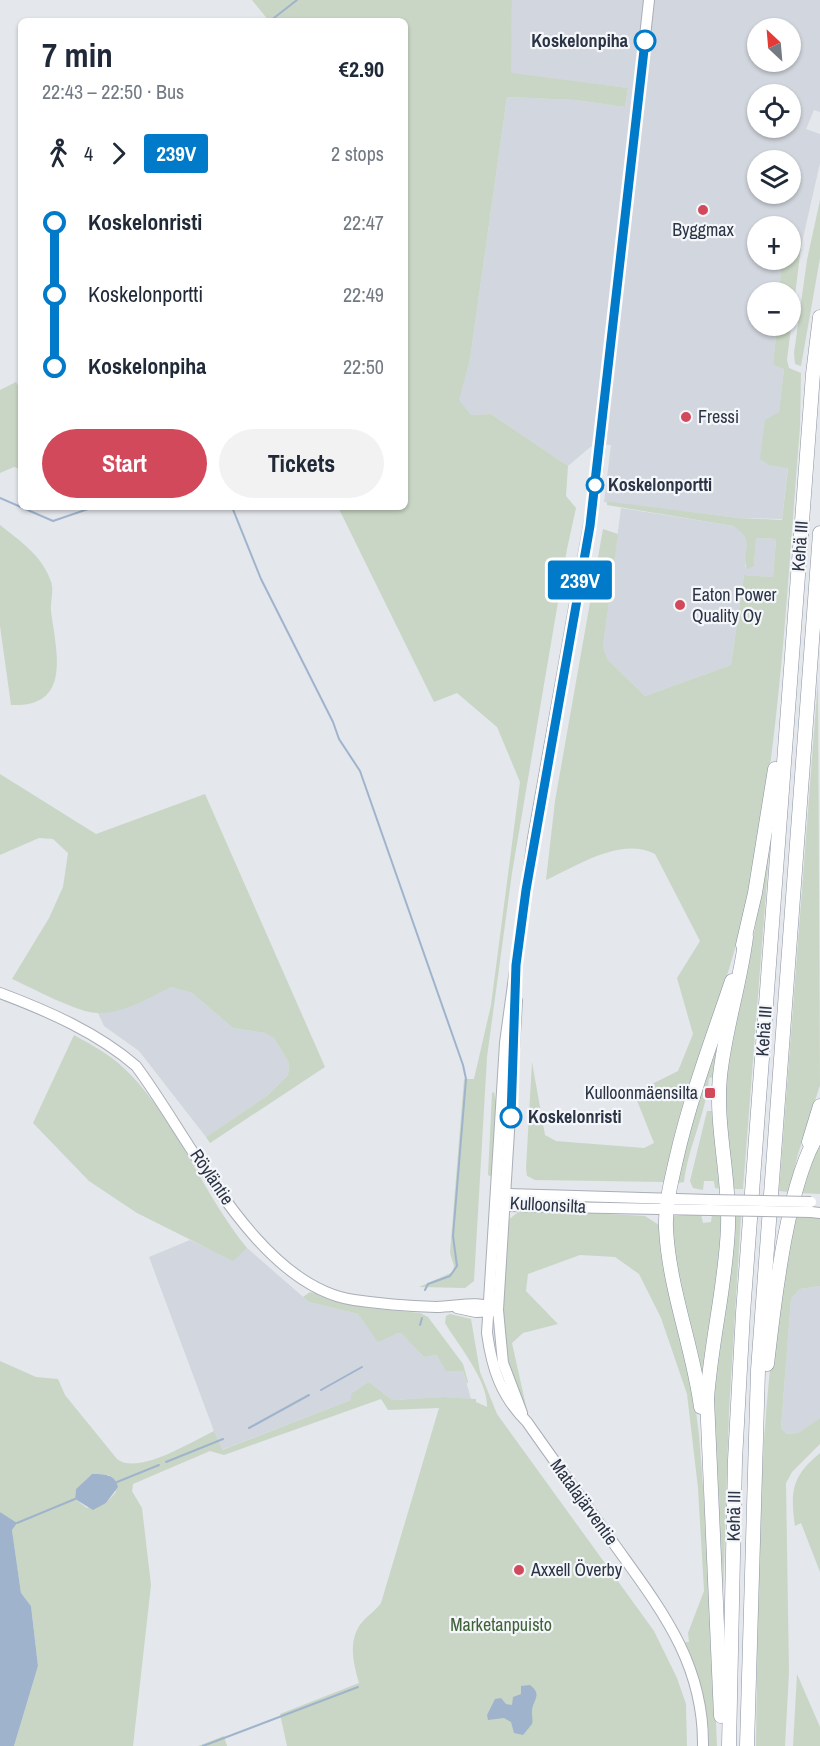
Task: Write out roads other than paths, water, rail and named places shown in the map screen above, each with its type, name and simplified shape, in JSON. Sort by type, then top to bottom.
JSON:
[{"type":"highway","name":"Kehä III","points":[[729,1746],[735,1460],[743,1313],[813,374],[820,317]]},
{"type":"highway","name":"Kehä III","points":[[747,1746],[756,1416],[820,533]]},
{"type":"highway","points":[[818,556],[820,573]]},
{"type":"highway","points":[[723,1746],[708,1467],[707,1399],[711,1350],[726,1260],[728,1225],[719,1102],[720,1078],[765,835],[780,717],[789,691]]},
{"type":"highway","points":[[708,1467],[692,1352],[669,1257],[668,1204],[691,1100],[746,937]]},
{"type":"highway","points":[[756,1416],[764,1392],[780,1270],[803,1164],[820,1106]]},
{"type":"highway","points":[[803,1164],[820,1131]]},
{"type":"main road","points":[[516,965],[533,838],[593,500],[650,0]]},
{"type":"main road","name":"Matalajärventie","points":[[516,965],[505,1043],[491,1309],[503,1363],[527,1422],[677,1635],[697,1687],[703,1746]]},
{"type":"main road","name":"Matalajärventie","points":[[491,1309],[506,1200],[516,965]]},
{"type":"main road","name":"Röyläntie","points":[[0,993],[90,1034],[119,1051],[136,1066],[251,1232],[278,1261],[298,1277],[320,1290],[350,1300],[382,1304],[491,1309]]},
{"type":"main road","name":"Kulloonsilta","points":[[495,1199],[815,1208]]},
{"type":"water","points":[[92,1474],[112,1477],[118,1487],[106,1503],[93,1510],[75,1499],[76,1489]]},
{"type":"water","points":[[0,1512],[17,1523],[12,1530],[21,1593],[31,1606],[38,1666],[14,1746],[0,1746]]},
{"type":"water","points":[[530,1685],[537,1695],[532,1709],[532,1724],[523,1735],[514,1733],[511,1722],[504,1718],[488,1720],[487,1715],[495,1699],[501,1698],[506,1704],[512,1705],[513,1697],[521,1694],[521,1686]]},
{"type":"waterway","points":[[274,18],[297,0]]},
{"type":"waterway","points":[[0,498],[18,506]]},
{"type":"waterway","points":[[28,510],[53,521],[85,510]]},
{"type":"waterway","points":[[233,510],[261,579],[333,722],[339,739],[360,771],[463,1065],[466,1079],[453,1236],[457,1266],[450,1276],[428,1284],[425,1290]]},
{"type":"waterway","points":[[420,1325],[422,1318]]},
{"type":"waterway","points":[[321,1390],[362,1367]]},
{"type":"waterway","points":[[249,1428],[309,1395]]},
{"type":"waterway","points":[[166,1462],[223,1439]]},
{"type":"waterway","points":[[117,1482],[159,1465]]},
{"type":"waterway","points":[[17,1523],[75,1499]]},
{"type":"waterway","points":[[203,1746],[358,1687]]},
{"type":"place","name":"Koskelonpiha","points":[[645,41]]},
{"type":"place","name":"Byggmax","points":[[703,210]]},
{"type":"place","name":"Fressi","points":[[686,417]]},
{"type":"place","name":"Koskelonportti","points":[[595,485]]},
{"type":"place","name":"Eaton Power Quality Oy","points":[[680,605]]},
{"type":"place","name":"Kulloonmäensilta","points":[[710,1093]]},
{"type":"place","name":"Koskelonristi","points":[[511,1117]]},
{"type":"place","name":"Axxell Överby","points":[[519,1570]]},
{"type":"park label","name":"Marketanpuisto","points":[[501,1625]]}]
